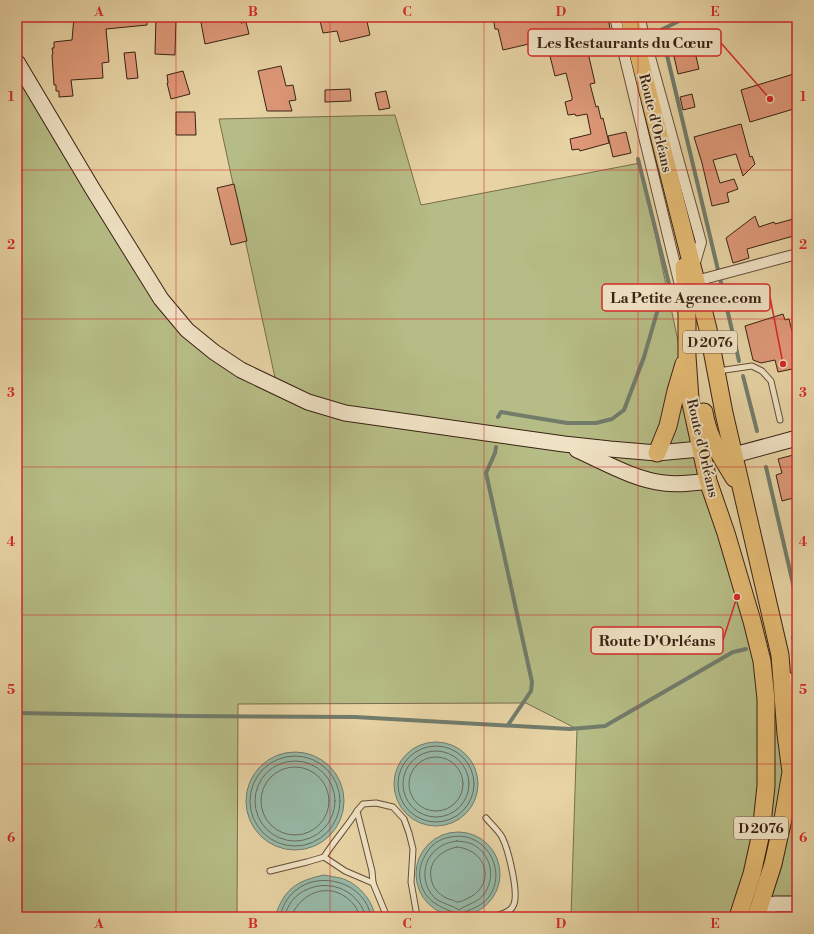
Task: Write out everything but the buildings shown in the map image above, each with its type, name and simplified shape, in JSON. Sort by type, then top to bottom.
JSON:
[{"type":"main road","name":"Route d'Orléans","points":[[629,17],[708,329],[724,413],[728,457],[742,490],[780,655]]},
{"type":"main road","points":[[17,62],[92,188],[161,298],[187,330],[214,352],[241,370],[302,399],[345,413],[564,444],[657,453],[700,449],[728,457],[797,438]]},
{"type":"main road","name":"Route d'Orléans","points":[[682,229],[687,315],[686,356],[690,399],[700,449],[708,481],[739,574],[762,662],[786,734]]},
{"type":"main road","name":"D 2076","points":[[687,315],[706,424],[712,440],[728,457]]},
{"type":"main road","name":"D 2076","points":[[657,453],[668,426],[686,356]]},
{"type":"main road","points":[[564,444],[645,479],[665,483],[695,483],[708,481],[728,457]]},
{"type":"main road","name":"D 2076","points":[[758,913],[773,864],[791,772],[786,734],[780,655]]},
{"type":"main road","points":[[780,655],[797,718]]},
{"type":"main road","name":"Route d'Orléans","points":[[738,917],[752,874],[761,833],[766,786],[766,699],[762,662]]},
{"type":"main road","points":[[791,772],[797,797]]},
{"type":"main road","points":[[758,913],[775,904],[797,904]]},
{"type":"street","points":[[615,17],[687,315]]},
{"type":"street","points":[[639,17],[701,242],[694,276],[797,254]]},
{"type":"lane","points":[[716,372],[752,366],[762,371],[772,381],[780,420]]},
{"type":"lane","points":[[270,871],[324,857],[357,811],[364,804],[376,803],[393,807],[404,819],[413,849],[411,882],[418,917]]},
{"type":"lane","points":[[357,811],[372,870],[373,883],[387,917]]},
{"type":"lane","points":[[486,818],[502,837],[516,890],[516,899],[513,907],[509,911],[492,917]]},
{"type":"lane","points":[[324,857],[345,871],[373,883]]},
{"type":"green space","points":[[17,71],[187,330],[277,387],[219,119],[395,115],[421,205],[640,163],[708,481],[762,661],[797,790],[797,917],[571,917],[577,729],[526,703],[238,704],[237,917],[17,917]]},
{"type":"water","points":[[436,742],[452,745],[466,754],[475,768],[478,784],[475,800],[466,814],[452,823],[436,826],[420,823],[406,814],[397,800],[394,784],[397,768],[406,754],[420,745]]},
{"type":"water","points":[[295,752],[314,756],[330,766],[340,782],[344,801],[340,820],[330,836],[314,846],[295,850],[276,846],[260,836],[250,820],[246,801],[250,782],[260,766],[276,756]]},
{"type":"water","points":[[458,832],[474,835],[488,844],[497,858],[500,874],[497,890],[488,904],[474,913],[458,916],[442,913],[428,904],[419,890],[416,874],[419,858],[428,844],[442,835]]},
{"type":"water","points":[[324,875],[340,878],[352,883],[368,898],[375,917],[275,917],[283,899],[292,888],[306,880]]},
{"type":"waterway","points":[[687,17],[661,30],[718,270]]},
{"type":"waterway","points":[[498,417],[501,412],[567,423],[596,423],[612,419],[624,410],[644,357],[660,302],[670,288],[638,159]]},
{"type":"waterway","points":[[720,278],[739,361]]},
{"type":"waterway","points":[[743,376],[757,431]]},
{"type":"waterway","points":[[496,447],[495,453],[486,473],[532,682],[531,691],[508,725]]},
{"type":"waterway","points":[[766,467],[797,601]]},
{"type":"waterway","points":[[793,638],[797,637]]},
{"type":"waterway","points":[[17,713],[355,717],[570,729],[605,726],[733,652],[746,649]]},
{"type":"place","name":"Les Restaurants du Cœur","points":[[770,99]]},
{"type":"place","name":"La Petite Agence.com","points":[[783,364]]},
{"type":"place","name":"Route D'Orléans","points":[[737,597]]}]
